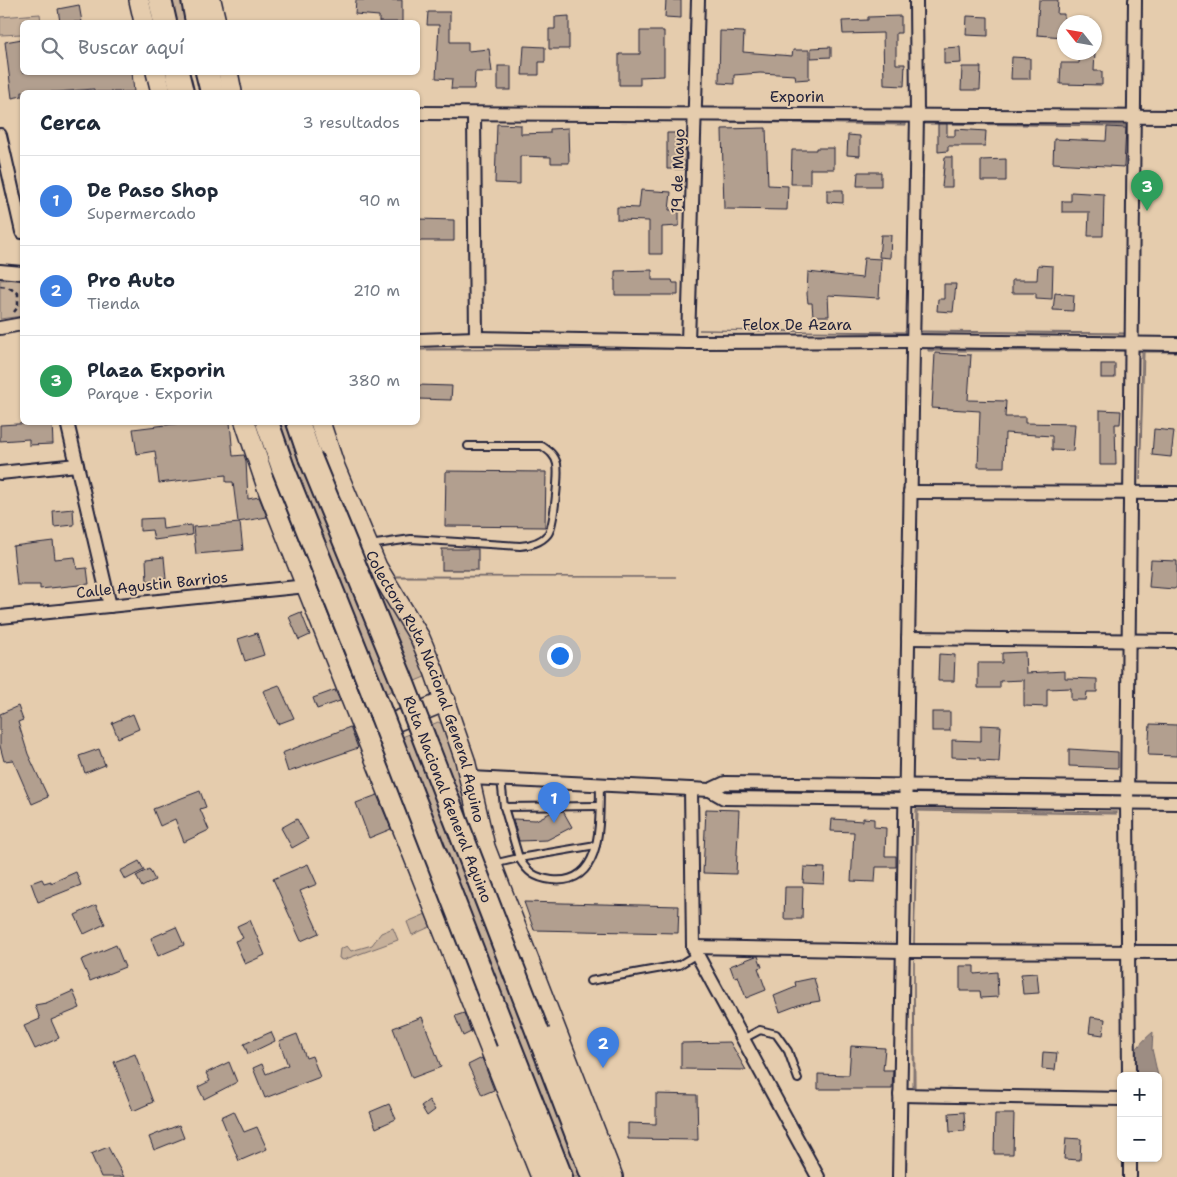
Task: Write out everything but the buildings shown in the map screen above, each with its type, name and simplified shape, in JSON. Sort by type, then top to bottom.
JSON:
[{"type":"highway","points":[[160,0],[165,20]]},
{"type":"highway","points":[[193,0],[197,20]]},
{"type":"highway","points":[[161,77],[179,90]]},
{"type":"highway","name":"Ruta Nacional General Aquino","points":[[268,425],[283,468],[384,720],[561,1177]]},
{"type":"highway","name":"Ruta Nacional General Aquino","points":[[299,425],[310,457],[400,676],[593,1177]]},
{"type":"main road","points":[[139,0],[144,20]]},
{"type":"main road","points":[[145,0],[149,20]]},
{"type":"main road","points":[[211,0],[216,20]]},
{"type":"main road","points":[[229,75],[232,90]]},
{"type":"main road","points":[[246,425],[268,490],[541,1177]]},
{"type":"main road","name":"Colectora Ruta Nacional General Aquino","points":[[321,425],[367,545],[393,597],[420,638],[446,701],[471,778],[485,847],[613,1177]]},
{"type":"main road","points":[[365,734],[446,701]]},
{"type":"street","name":"19 de Mayo","points":[[688,342],[698,0]]},
{"type":"street","points":[[899,1177],[917,114],[916,0]]},
{"type":"street","points":[[1129,1072],[1127,803],[1135,0]]},
{"type":"street","name":"Exporin","points":[[420,113],[917,114],[1177,117]]},
{"type":"street","points":[[474,114],[476,338]]},
{"type":"street","points":[[0,135],[20,223]]},
{"type":"street","points":[[0,271],[20,273]]},
{"type":"street","points":[[0,328],[20,324]]},
{"type":"street","name":"Felox De Azara","points":[[420,340],[476,338],[688,342],[913,341],[1177,344]]},
{"type":"street","points":[[68,425],[110,606]]},
{"type":"street","points":[[0,473],[77,465]]},
{"type":"street","points":[[910,492],[1177,493]]},
{"type":"street","name":"Calle Agustin Barrios","points":[[0,617],[307,586]]},
{"type":"street","points":[[908,638],[1177,641]]},
{"type":"street","points":[[471,778],[710,790],[724,798],[1177,803]]},
{"type":"street","points":[[710,790],[725,783],[1177,789]]},
{"type":"street","points":[[691,789],[695,950],[818,1177]]},
{"type":"street","points":[[695,950],[1177,952]]},
{"type":"street","points":[[900,1095],[1117,1099]]},
{"type":"street","points":[[1130,1162],[1130,1177]]},
{"type":"lane","points":[[367,545],[411,539],[520,546],[531,545],[547,535],[552,525],[557,471],[557,464],[552,453],[542,446],[468,446]]},
{"type":"lane","points":[[501,779],[504,807],[519,858],[526,869],[537,878],[555,880],[567,878],[588,867],[593,860],[596,845],[600,784]]},
{"type":"lane","points":[[504,807],[599,806]]},
{"type":"lane","points":[[492,864],[596,845]]},
{"type":"lane","points":[[590,981],[679,964],[695,950]]},
{"type":"lane","points":[[743,1039],[760,1030],[776,1034],[788,1051],[798,1079]]},
{"type":"path","points":[[0,286],[8,287],[18,293],[18,307],[12,314]]},
{"type":"shaded area","points":[[168,0],[185,0],[190,20],[173,20]]},
{"type":"shaded area","points":[[40,14],[41,20],[20,20],[20,34],[0,35],[0,17]]},
{"type":"shaded area","points":[[729,122],[906,123],[906,125]]},
{"type":"shaded area","points":[[924,123],[1126,126],[924,124]]},
{"type":"shaded area","points":[[0,280],[20,280],[20,316],[0,319]]},
{"type":"shaded area","points":[[699,330],[905,332],[905,333]]},
{"type":"shaded area","points":[[921,332],[1124,333],[1124,334]]},
{"type":"shaded area","points":[[685,347],[904,348],[420,350]]},
{"type":"shaded area","points":[[928,349],[1126,350],[1126,351],[928,351]]},
{"type":"shaded area","points":[[1142,350],[1177,352],[1144,352],[1140,480]]},
{"type":"shaded area","points":[[252,425],[258,425],[366,701],[358,704]]},
{"type":"shaded area","points":[[277,425],[292,425],[396,689],[382,695]]},
{"type":"shaded area","points":[[308,425],[313,425],[414,640],[427,676],[413,682]]},
{"type":"shaded area","points":[[396,576],[676,577],[396,577]]},
{"type":"shaded area","points":[[438,722],[444,725],[550,1035],[431,725]]},
{"type":"shaded area","points":[[412,733],[587,1177],[569,1177],[402,737]]},
{"type":"shaded area","points":[[722,789],[893,791],[891,793],[722,792]]},
{"type":"shaded area","points":[[919,791],[1116,795],[1118,797],[919,794]]},
{"type":"shaded area","points":[[916,809],[1117,812],[1117,814],[918,811],[914,944]]},
{"type":"shaded area","points":[[426,914],[432,926],[412,935],[407,922]]},
{"type":"shaded area","points":[[393,928],[398,940],[343,960],[339,958],[340,949],[347,946],[351,951],[372,945],[381,933]]},
{"type":"shaded area","points":[[914,960],[915,1087],[913,1087]]},
{"type":"shaded area","points":[[1153,1032],[1152,1049],[1157,1072],[1129,1072],[1132,1057],[1143,1041]]},
{"type":"place","name":"Plaza Exporin","points":[[1147,211]]},
{"type":"place","name":"De Paso Shop","points":[[554,823]]},
{"type":"place","name":"Pro Auto","points":[[603,1068]]}]
